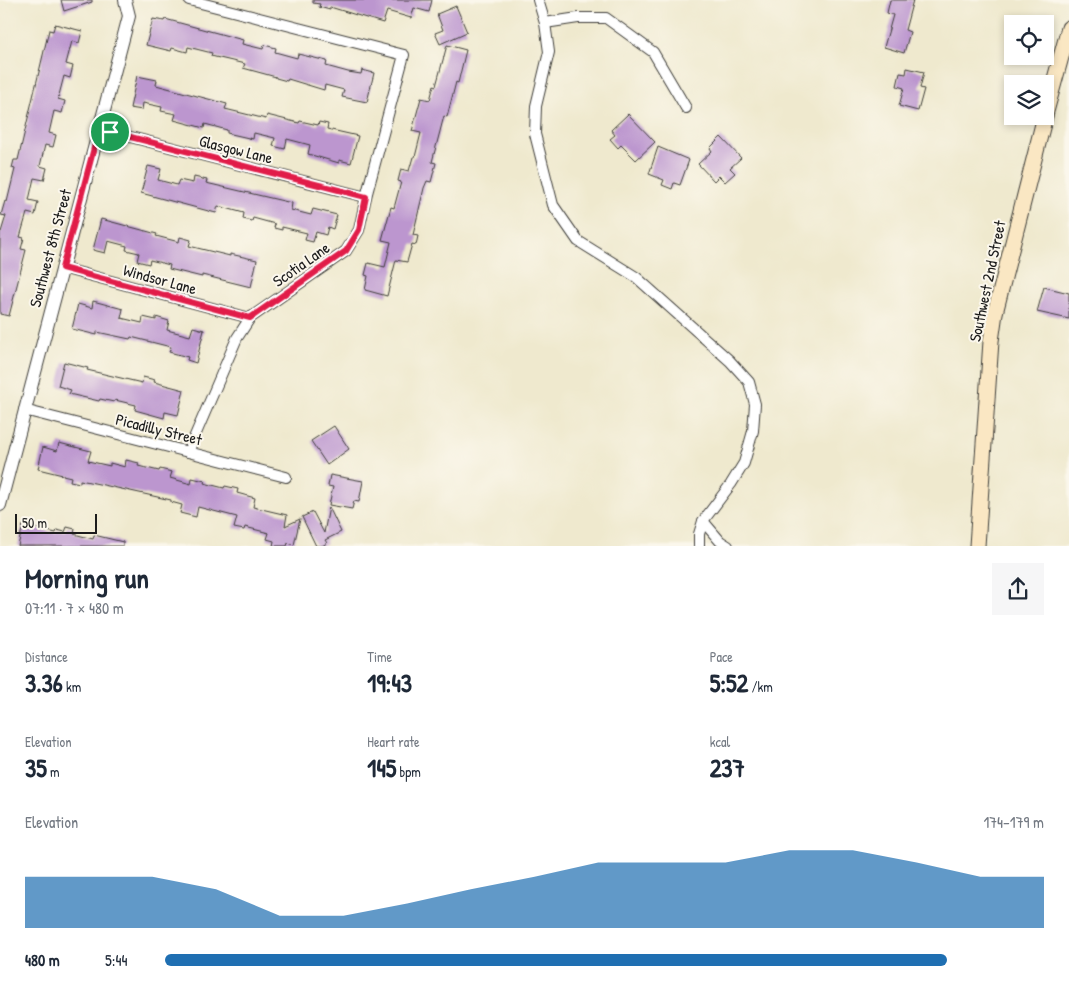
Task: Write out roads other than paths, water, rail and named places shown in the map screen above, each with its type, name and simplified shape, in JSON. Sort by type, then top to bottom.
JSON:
[{"type":"main road","name":"Southwest 2nd Street","points":[[1054,83],[1069,28]]},
{"type":"main road","name":"Southwest 2nd Street","points":[[977,546],[991,341],[995,313],[1043,125]]},
{"type":"street","name":"Southwest 8th Street","points":[[0,505],[129,16],[126,0]]},
{"type":"street","name":"Scotia Lane","points":[[188,452],[237,338],[250,318],[346,251],[359,230],[404,55],[189,0]]},
{"type":"street","points":[[538,0],[545,22],[549,52],[536,106],[535,134],[553,205],[578,241],[636,277],[693,327],[749,382],[756,404],[753,431],[744,463],[731,484],[703,521],[699,534],[699,546]]},
{"type":"street","points":[[545,22],[578,18],[606,18],[654,52],[686,108]]},
{"type":"street","name":"Glasgow Lane","points":[[99,129],[366,197]]},
{"type":"street","name":"Windsor Lane","points":[[62,268],[250,318]]},
{"type":"street","name":"Picadilly Street","points":[[24,410],[286,477]]},
{"type":"street","points":[[703,521],[728,546]]}]
